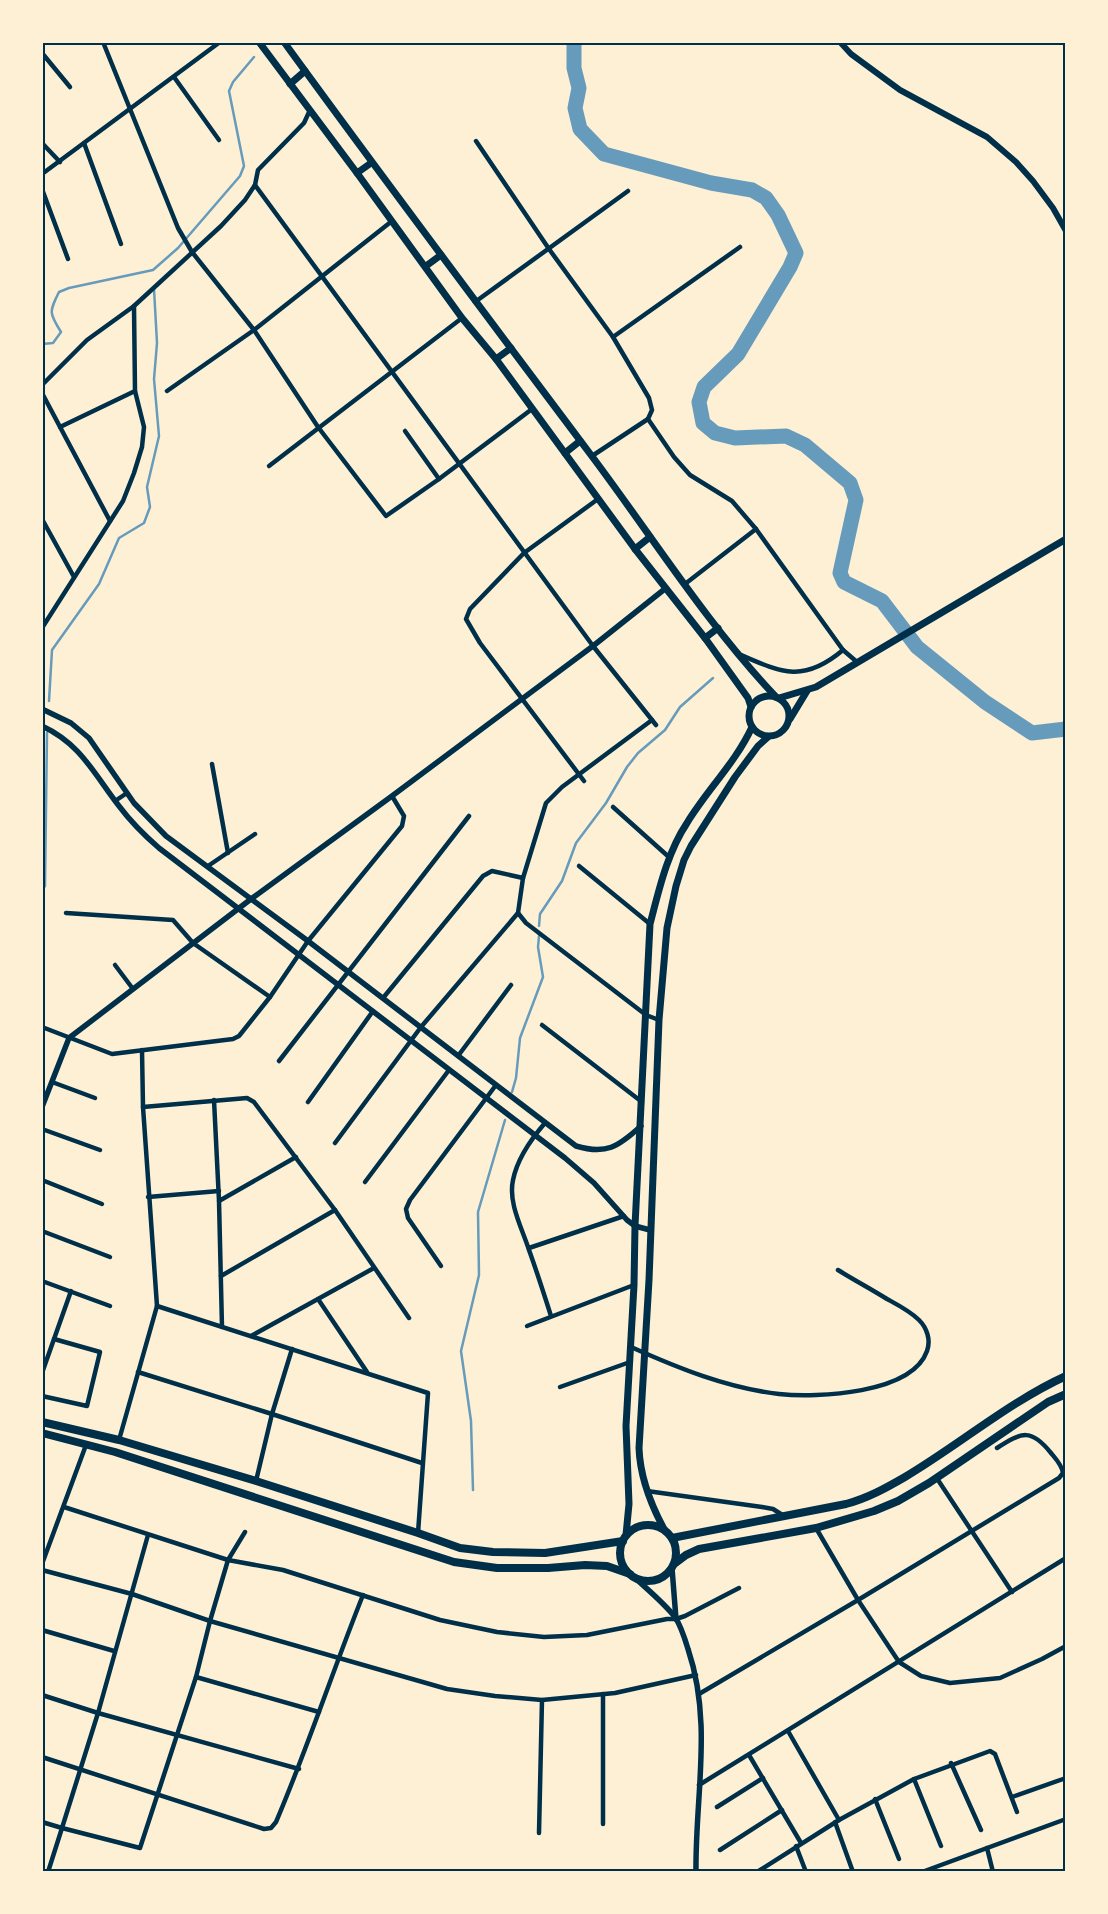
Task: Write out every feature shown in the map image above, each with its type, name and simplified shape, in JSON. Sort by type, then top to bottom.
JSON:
[{"type":"highway","points":[[672,1538],[846,1504],[878,1492],[932,1461],[1023,1400],[1066,1376]]},
{"type":"highway","points":[[42,1433],[142,1461],[454,1562],[497,1568],[607,1566],[642,1580],[656,1580],[699,1549],[816,1528],[874,1511],[915,1492],[1048,1402],[1066,1394]]},
{"type":"highway","points":[[42,1422],[119,1440],[256,1481],[460,1548],[493,1552],[545,1553],[624,1538]]},
{"type":"highway","points":[[632,1576],[625,1568],[620,1555],[624,1538],[632,1530],[648,1524],[664,1529],[672,1538],[676,1546],[673,1566]]},
{"type":"main road","points":[[259,42],[426,266],[462,318],[496,359],[635,549],[705,638],[748,698],[751,707],[749,716],[752,727],[759,734],[768,737]]},
{"type":"main road","points":[[284,42],[371,163],[592,456],[718,628],[739,655],[777,697],[787,705],[790,719]]},
{"type":"main road","points":[[840,42],[859,60],[900,90],[987,137],[1016,162],[1033,182],[1054,208],[1066,231]]},
{"type":"main road","points":[[290,84],[304,71]]},
{"type":"main road","points":[[357,173],[371,163]]},
{"type":"main road","points":[[426,266],[441,255]]},
{"type":"main road","points":[[496,359],[511,348]]},
{"type":"main road","points":[[565,452],[580,441]]},
{"type":"main road","points":[[635,549],[650,537]]},
{"type":"main road","points":[[751,707],[761,697],[777,697],[816,687],[882,646],[1066,539]]},
{"type":"main road","points":[[705,638],[718,628]]},
{"type":"main road","points":[[664,1529],[646,1491],[639,1448],[659,1020],[667,928],[674,893],[684,860],[716,804],[758,746],[768,737],[783,731],[806,691]]},
{"type":"main road","points":[[624,1538],[629,1504],[626,1426],[650,924],[670,858],[688,821],[733,758],[752,727]]},
{"type":"main road","points":[[627,1448],[639,1448]]},
{"type":"street","points":[[103,42],[178,228],[190,250],[254,330],[318,427],[386,516],[532,409]]},
{"type":"street","points":[[42,174],[220,42]]},
{"type":"street","points":[[42,52],[70,87]]},
{"type":"street","points":[[174,77],[220,140]]},
{"type":"street","points":[[42,385],[86,340],[134,306],[190,250],[221,226],[256,185],[258,170],[304,123],[310,110]]},
{"type":"street","points":[[476,141],[549,249],[613,337],[650,398],[652,410],[648,419],[592,456]]},
{"type":"street","points":[[42,143],[60,162]]},
{"type":"street","points":[[84,143],[120,244]]},
{"type":"street","points":[[256,185],[524,553],[593,646],[656,725]]},
{"type":"street","points":[[42,188],[68,259]]},
{"type":"street","points":[[475,302],[628,191]]},
{"type":"street","points":[[167,391],[254,330],[392,221]]},
{"type":"street","points":[[613,337],[740,247]]},
{"type":"street","points":[[42,628],[123,501],[142,448],[144,427],[135,391],[134,306]]},
{"type":"street","points":[[268,466],[462,318]]},
{"type":"street","points":[[60,427],[135,391]]},
{"type":"street","points":[[42,393],[110,521]]},
{"type":"street","points":[[648,419],[674,457],[690,475],[732,500],[756,529],[843,650],[857,662]]},
{"type":"street","points":[[405,430],[439,479]]},
{"type":"street","points":[[584,781],[480,643],[467,622],[467,615],[470,609],[524,553],[598,499]]},
{"type":"street","points":[[42,519],[74,577]]},
{"type":"street","points":[[686,584],[756,529]]},
{"type":"street","points":[[42,1107],[68,1038],[251,898],[392,796],[593,646],[666,588]]},
{"type":"street","points":[[739,655],[768,667],[795,673],[819,666],[843,650]]},
{"type":"street","points":[[42,709],[71,723],[89,738],[127,793],[155,826],[576,1146],[592,1151],[603,1151],[627,1140],[641,1126]]},
{"type":"street","points":[[335,1143],[421,1027],[518,913],[523,878],[546,803],[562,787],[652,720]]},
{"type":"street","points":[[42,726],[64,739],[89,763],[115,801],[137,828],[159,848],[535,1135],[594,1183],[624,1216],[636,1226],[650,1230]]},
{"type":"street","points":[[212,764],[228,853]]},
{"type":"street","points":[[115,801],[127,793]]},
{"type":"street","points":[[42,1027],[112,1054],[237,1038],[270,996],[308,941],[402,826],[404,816],[392,796]]},
{"type":"street","points":[[613,807],[670,858]]},
{"type":"street","points":[[279,1062],[347,971],[469,816]]},
{"type":"street","points":[[208,866],[255,834]]},
{"type":"street","points":[[579,866],[650,924]]},
{"type":"street","points":[[383,998],[483,876],[492,871],[523,878]]},
{"type":"street","points":[[66,913],[173,920],[194,943],[270,996]]},
{"type":"street","points":[[518,913],[526,922],[646,1015],[659,1020]]},
{"type":"street","points":[[115,965],[133,989]]},
{"type":"street","points":[[458,1056],[511,985]]},
{"type":"street","points":[[308,1102],[373,1011]]},
{"type":"street","points":[[542,1025],[642,1102]]},
{"type":"street","points":[[119,1440],[157,1306],[142,1107],[142,1050]]},
{"type":"street","points":[[365,1182],[449,1070]]},
{"type":"street","points":[[52,1082],[95,1098]]},
{"type":"street","points":[[441,1266],[408,1218],[406,1209],[410,1200],[496,1085]]},
{"type":"street","points":[[142,1107],[214,1100],[251,1099],[335,1210],[409,1318]]},
{"type":"street","points":[[214,1100],[219,1191],[222,1327]]},
{"type":"street","points":[[545,1123],[535,1135],[516,1171],[513,1181],[513,1202],[552,1316]]},
{"type":"street","points":[[42,1129],[100,1150]]},
{"type":"street","points":[[219,1202],[296,1157]]},
{"type":"street","points":[[42,1180],[102,1204]]},
{"type":"street","points":[[148,1198],[219,1191]]},
{"type":"street","points":[[221,1276],[335,1210]]},
{"type":"street","points":[[529,1248],[624,1216]]},
{"type":"street","points":[[42,1231],[110,1257]]},
{"type":"street","points":[[251,1336],[374,1268]]},
{"type":"street","points":[[631,1346],[718,1382],[780,1394],[818,1394],[866,1389],[900,1380],[919,1365],[924,1358],[929,1341],[927,1332],[918,1319],[905,1309],[838,1270]]},
{"type":"street","points":[[42,1281],[110,1306]]},
{"type":"street","points":[[527,1326],[634,1285]]},
{"type":"street","points":[[42,1373],[71,1291]]},
{"type":"street","points":[[318,1299],[368,1373]]},
{"type":"street","points":[[157,1306],[428,1393],[418,1533]]},
{"type":"street","points":[[42,1396],[87,1406],[100,1352],[54,1339]]},
{"type":"street","points":[[256,1481],[272,1414],[292,1349]]},
{"type":"street","points":[[560,1387],[630,1362]]},
{"type":"street","points":[[138,1372],[422,1463]]},
{"type":"street","points":[[699,1694],[858,1600],[1059,1478],[1064,1473],[1058,1462],[1037,1438],[1030,1435],[1017,1437],[997,1448]]},
{"type":"street","points":[[43,1561],[86,1445]]},
{"type":"street","points":[[936,1477],[1012,1592]]},
{"type":"street","points":[[646,1491],[762,1507],[773,1509],[785,1516]]},
{"type":"street","points":[[64,1507],[228,1560],[282,1570],[440,1620],[497,1632],[544,1637],[587,1635],[667,1618],[676,1619],[739,1588]]},
{"type":"street","points":[[816,1528],[858,1600],[899,1662],[920,1676],[943,1683],[1000,1678],[1066,1646]]},
{"type":"street","points":[[42,1822],[140,1848],[196,1677],[228,1560],[245,1532]]},
{"type":"street","points":[[48,1872],[98,1713],[148,1535]]},
{"type":"street","points":[[699,1785],[1066,1558]]},
{"type":"street","points":[[673,1566],[676,1619]]},
{"type":"street","points":[[42,1570],[132,1594],[210,1621],[447,1689],[542,1700],[628,1691],[696,1675]]},
{"type":"street","points":[[632,1576],[655,1595],[676,1619],[696,1675],[703,1740],[699,1785],[696,1872]]},
{"type":"street","points":[[42,1757],[267,1829],[274,1826],[299,1769],[338,1658],[363,1595]]},
{"type":"street","points":[[42,1630],[114,1651]]},
{"type":"street","points":[[196,1677],[320,1712]]},
{"type":"street","points":[[603,1694],[603,1824]]},
{"type":"street","points":[[42,1695],[177,1736],[299,1769]]},
{"type":"street","points":[[539,1833],[542,1700]]},
{"type":"street","points":[[788,1731],[837,1821],[854,1872]]},
{"type":"street","points":[[759,1871],[798,1844],[874,1799],[951,1763],[992,1750],[1017,1812]]},
{"type":"street","points":[[749,1755],[782,1810],[798,1844],[806,1872]]},
{"type":"street","points":[[951,1763],[981,1830]]},
{"type":"street","points":[[717,1807],[763,1778]]},
{"type":"street","points":[[1012,1797],[1066,1778]]},
{"type":"street","points":[[914,1779],[941,1846]]},
{"type":"street","points":[[874,1799],[899,1859]]},
{"type":"street","points":[[720,1850],[782,1810]]},
{"type":"street","points":[[922,1872],[1066,1819]]},
{"type":"street","points":[[988,1848],[993,1872]]},
{"type":"waterway","points":[[574,42],[574,68],[579,88],[575,108],[580,129],[604,154],[711,183],[752,190],[766,198],[778,215],[796,253],[790,267],[738,354],[704,387],[699,402],[703,423],[715,433],[735,438],[786,436],[805,445],[850,483],[856,500],[840,573],[844,582],[882,601],[917,647],[985,702],[1032,733],[1066,729]]},
{"type":"waterway","points":[[42,344],[53,343],[61,332],[52,316],[53,304],[59,292],[69,288],[153,270],[178,248],[240,176],[244,166],[229,91],[233,82],[254,57]]},
{"type":"waterway","points":[[49,701],[52,650],[99,584],[119,538],[144,523],[150,507],[147,487],[159,436],[154,379],[157,343],[154,289]]},
{"type":"waterway","points":[[539,926],[540,914],[562,881],[576,843],[606,803],[627,767],[638,753],[665,730],[680,707],[713,678]]},
{"type":"waterway","points":[[42,890],[45,886],[47,733]]},
{"type":"waterway","points":[[512,1092],[516,1078],[520,1038],[543,977],[538,947],[539,936]]},
{"type":"waterway","points":[[473,1490],[471,1421],[461,1351],[479,1275],[478,1212],[505,1120]]}]
